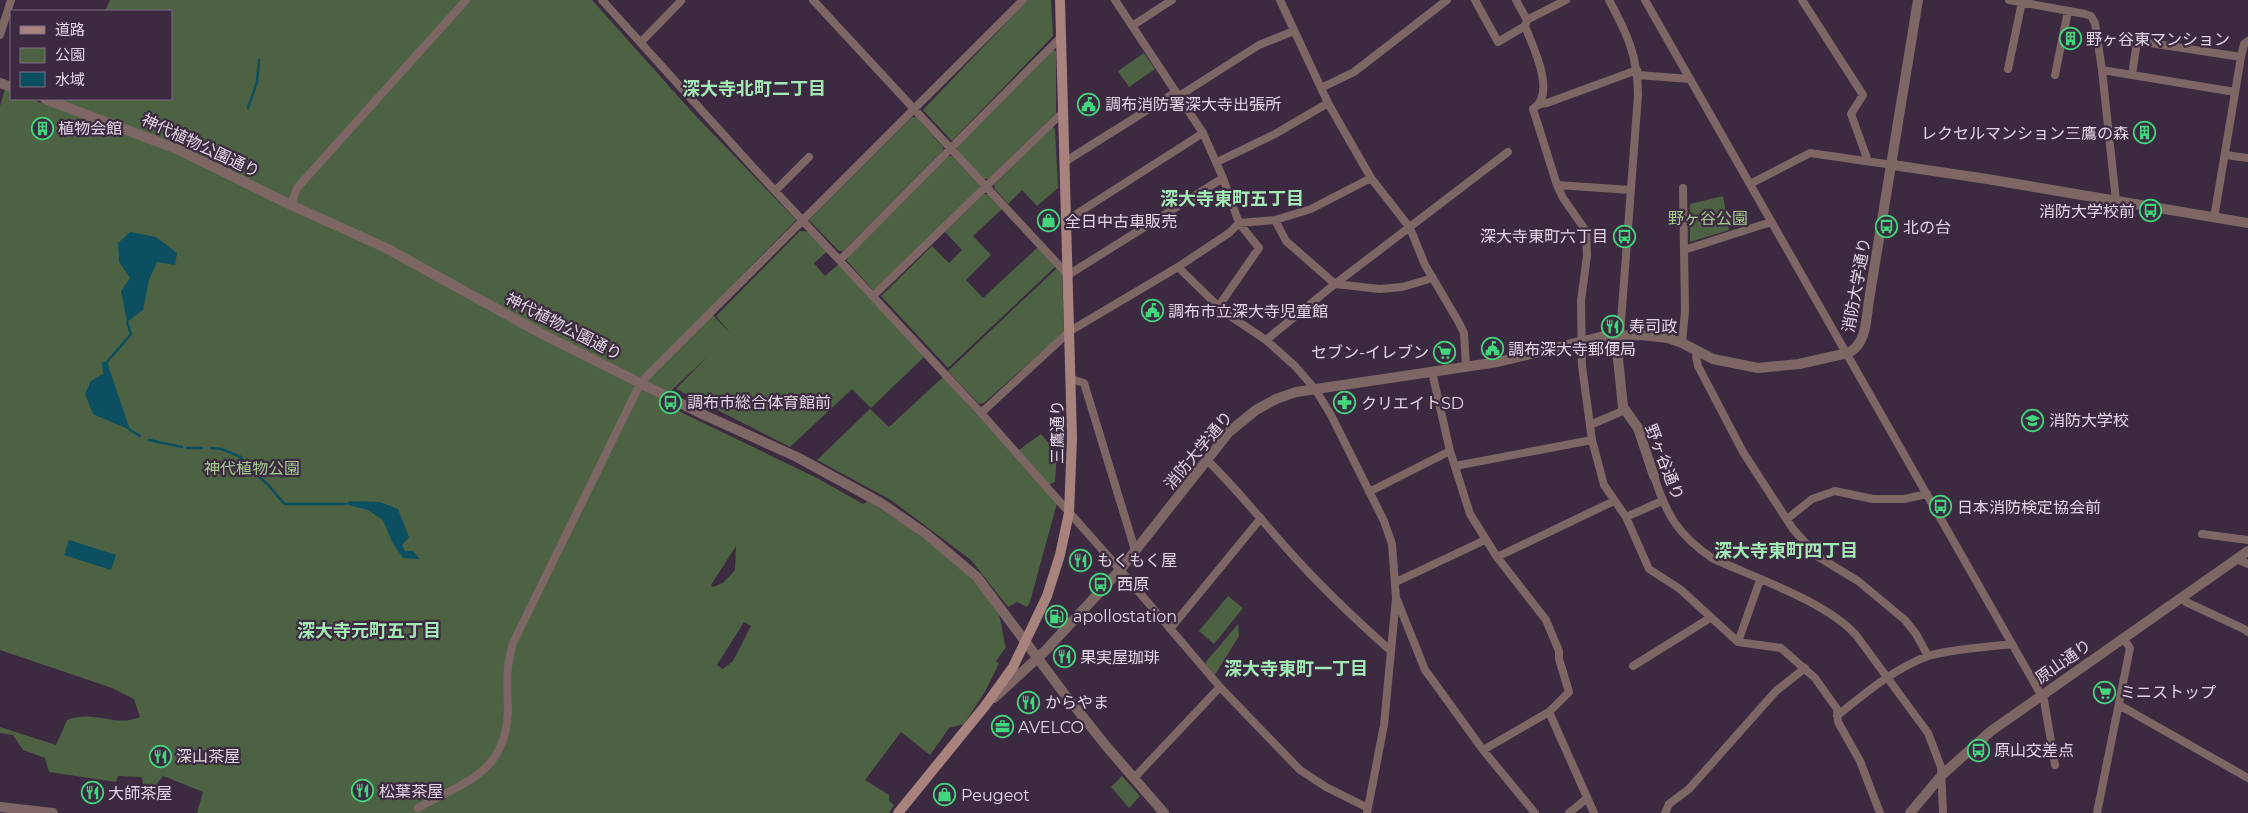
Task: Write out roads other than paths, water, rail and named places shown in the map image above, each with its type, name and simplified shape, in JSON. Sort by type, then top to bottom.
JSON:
[{"type":"main road","name":"三鷹通り","points":[[899,813],[985,706],[1008,674],[1026,643],[1053,577],[1069,513],[1072,472],[1071,379],[1060,0]]},
{"type":"street","points":[[0,35],[11,0]]},
{"type":"street","points":[[291,205],[296,188],[466,0]]},
{"type":"street","points":[[602,0],[701,111],[874,295],[981,413],[1120,570],[1220,687],[1300,770],[1367,810],[1384,726],[1396,598],[1392,544],[1384,521],[1331,415],[1314,389],[1295,366],[1266,340],[1218,307],[1178,267]]},
{"type":"street","points":[[813,0],[1068,275],[1223,178]]},
{"type":"street","points":[[418,808],[452,792],[475,778],[483,771],[499,750],[507,724],[506,676],[513,643],[641,382],[1023,0]]},
{"type":"street","points":[[1114,0],[1203,133],[1223,178],[1239,223],[1259,248],[1218,307]]},
{"type":"street","points":[[1132,26],[1172,0]]},
{"type":"street","points":[[1280,0],[1328,103],[1371,178],[1410,228],[1433,278],[1464,333],[1466,367]]},
{"type":"street","points":[[1321,88],[1354,72],[1447,0]]},
{"type":"street","points":[[1475,0],[1498,42],[1566,0]]},
{"type":"street","points":[[1516,0],[1541,68],[1544,93],[1541,104]]},
{"type":"street","name":"野ヶ谷通り","points":[[1609,0],[1629,39],[1637,72],[1638,95],[1618,359],[1620,385],[1625,410],[1638,428],[1662,501],[1678,530],[1712,558],[1824,609],[1845,623],[1861,641],[1928,733],[1942,775],[1943,813]]},
{"type":"street","points":[[1645,0],[2041,694],[2044,700],[2056,765]]},
{"type":"street","points":[[1802,0],[1863,95],[1851,114],[1868,161]]},
{"type":"street","name":"消防大学通り","points":[[985,706],[1036,658],[1120,570],[1236,425],[1256,410],[1286,395],[1314,389],[1506,360],[1582,341],[1620,335],[1656,336],[1682,343],[1697,354],[1726,363],[1770,368],[1799,364],[1855,350],[1862,341],[1893,165],[1918,0]]},
{"type":"street","points":[[2009,0],[2085,14],[2091,16],[2095,23],[2116,201]]},
{"type":"street","points":[[641,42],[681,1]]},
{"type":"street","points":[[2008,69],[2022,2]]},
{"type":"street","points":[[2055,75],[2068,10]]},
{"type":"street","points":[[1066,161],[1258,45],[1294,31]]},
{"type":"street","points":[[840,260],[1062,36]]},
{"type":"street","points":[[2132,75],[2137,41],[2241,58]]},
{"type":"street","points":[[2214,218],[2241,58],[2244,44],[2248,41]]},
{"type":"street","points":[[2102,70],[2235,92]]},
{"type":"street","points":[[1690,79],[1637,72],[1541,104],[1533,109],[1557,185],[1563,198],[1586,231],[1586,255],[1581,301],[1582,366],[1592,440],[1604,485],[1626,517],[1649,569],[1680,589],[1738,642],[1781,648],[1805,668],[1819,683],[1837,709],[1838,722],[1860,761],[1880,813]]},
{"type":"street","name":"神代植物公園通り","points":[[48,100],[177,149],[291,205],[386,248],[544,335],[702,414],[806,461],[881,503],[926,534],[977,577],[1036,658],[1164,813]]},
{"type":"street","points":[[1216,162],[1275,134],[1328,103]]},
{"type":"street","points":[[874,295],[1064,111]]},
{"type":"street","points":[[1067,220],[1203,133]]},
{"type":"street","points":[[1266,340],[1335,284],[1508,152]]},
{"type":"street","points":[[1750,184],[1810,152],[2248,223]]},
{"type":"street","points":[[2224,155],[2248,158]]},
{"type":"street","points":[[775,191],[809,157]]},
{"type":"street","points":[[981,413],[1070,331],[1178,267],[1229,233],[1239,223],[1275,220],[1311,209],[1371,178]]},
{"type":"street","points":[[1557,185],[1631,190]]},
{"type":"street","points":[[1682,343],[1685,311],[1683,188]]},
{"type":"street","points":[[1275,220],[1286,241],[1335,284],[1380,290],[1402,287],[1433,278]]},
{"type":"street","points":[[1684,250],[1772,222]]},
{"type":"street","points":[[1697,354],[1698,366],[1743,452],[1793,530],[1817,556],[1858,581],[1905,620],[1916,634],[1928,656]]},
{"type":"street","points":[[1432,372],[1450,451],[1470,514],[1497,557],[1546,620],[1559,651],[1559,659],[1569,692],[1549,712],[1483,750]]},
{"type":"street","points":[[1071,379],[1084,383],[1135,550]]},
{"type":"street","points":[[1590,426],[1625,410]]},
{"type":"street","points":[[1455,466],[1592,440]]},
{"type":"street","points":[[1369,492],[1450,451]]},
{"type":"street","points":[[1207,460],[1235,488],[1327,591],[1391,651]]},
{"type":"street","points":[[1786,520],[1812,499],[1827,492],[1835,491],[1873,499],[1904,499],[1926,494]]},
{"type":"street","points":[[1497,557],[1614,501]]},
{"type":"street","points":[[1626,517],[1662,501]]},
{"type":"street","points":[[1170,629],[1261,518]]},
{"type":"street","points":[[2202,534],[2248,540]]},
{"type":"street","points":[[1396,582],[1485,540]]},
{"type":"street","name":"原山通り","points":[[1910,813],[1942,775],[1991,731],[2041,694],[2248,551]]},
{"type":"street","points":[[2237,559],[2248,564]]},
{"type":"street","points":[[1738,642],[1760,580]]},
{"type":"street","points":[[2182,596],[2186,602],[2248,632]]},
{"type":"street","points":[[1396,598],[1425,670],[1483,750],[1535,813]]},
{"type":"street","points":[[1633,666],[1710,618]]},
{"type":"street","points":[[2097,813],[2130,648],[2123,638]]},
{"type":"street","points":[[1837,716],[1905,667],[1928,656],[2012,644]]},
{"type":"street","points":[[1665,813],[1669,804],[1689,790],[1776,691],[1805,668]]},
{"type":"street","points":[[1134,778],[1220,687]]},
{"type":"street","points":[[2119,705],[2248,778]]},
{"type":"street","points":[[1549,712],[1586,799],[1594,813]]},
{"type":"street","points":[[1569,813],[1586,799]]},
{"type":"street","points":[[0,807],[53,813]]},
{"type":"water","points":[[130,232],[156,237],[177,253],[175,265],[157,262],[149,280],[143,310],[127,322],[121,291],[130,278],[119,262],[118,243]]},
{"type":"water","points":[[102,362],[107,362],[130,430],[93,414],[85,394],[91,381],[103,374]]},
{"type":"water","points":[[350,501],[380,502],[398,509],[409,537],[402,545],[405,551],[413,551],[420,559],[403,558],[392,542],[383,520],[368,510],[345,504]]},
{"type":"water","points":[[69,540],[116,555],[111,570],[64,555]]},
{"type":"waterway","points":[[248,108],[257,82],[259,60]]},
{"type":"waterway","points":[[107,362],[131,334],[127,322]]},
{"type":"waterway","points":[[130,430],[140,436]]},
{"type":"waterway","points":[[149,440],[182,447]]},
{"type":"waterway","points":[[187,448],[202,448]]},
{"type":"waterway","points":[[211,448],[221,449],[241,457],[246,466],[265,482],[285,504],[345,504]]},
{"type":"place","name":"野ヶ谷東マンション","points":[[2070,39]]},
{"type":"place","name":"調布消防署深大寺出張所","points":[[1089,104]]},
{"type":"place","name":"植物会館","points":[[42,128]]},
{"type":"place","name":"レクセルマンション三鷹の森","points":[[2145,133]]},
{"type":"place","name":"消防大学校前","points":[[2151,211]]},
{"type":"place","name":"全日中古車販売","points":[[1049,221]]},
{"type":"place","name":"北の台","points":[[1887,227]]},
{"type":"place","name":"深大寺東町六丁目","points":[[1624,236]]},
{"type":"place","name":"調布市立深大寺児童館","points":[[1152,311]]},
{"type":"place","name":"寿司政","points":[[1613,326]]},
{"type":"place","name":"調布深大寺郵便局","points":[[1492,349]]},
{"type":"place","name":"セブン-イレブン","points":[[1445,352]]},
{"type":"place","name":"調布市総合体育館前","points":[[671,402]]},
{"type":"place","name":"クリエイトSD","points":[[1345,403]]},
{"type":"place","name":"消防大学校","points":[[2033,420]]},
{"type":"place","name":"日本消防検定協会前","points":[[1941,507]]},
{"type":"place","name":"もくもく屋","points":[[1081,560]]},
{"type":"place","name":"西原","points":[[1101,584]]},
{"type":"place","name":"apollostation","points":[[1057,616]]},
{"type":"place","name":"果実屋珈琲","points":[[1064,657]]},
{"type":"place","name":"ミニストップ","points":[[2104,692]]},
{"type":"place","name":"からやま","points":[[1029,702]]},
{"type":"place","name":"AVELCO","points":[[1002,727]]},
{"type":"place","name":"原山交差点","points":[[1978,750]]},
{"type":"place","name":"深山茶屋","points":[[160,756]]},
{"type":"place","name":"松葉茶屋","points":[[363,791]]},
{"type":"place","name":"大師茶屋","points":[[92,793]]},
{"type":"place","name":"Peugeot","points":[[945,795]]},
{"type":"district","name":"深大寺北町二丁目","points":[[754,89]]},
{"type":"district","name":"深大寺東町五丁目","points":[[1232,199]]},
{"type":"district","name":"深大寺東町四丁目","points":[[1786,551]]},
{"type":"district","name":"深大寺元町五丁目","points":[[369,631]]},
{"type":"district","name":"深大寺東町一丁目","points":[[1296,669]]},
{"type":"park label","name":"野ヶ谷公園","points":[[1708,218]]},
{"type":"park label","name":"神代植物公園","points":[[252,468]]}]
